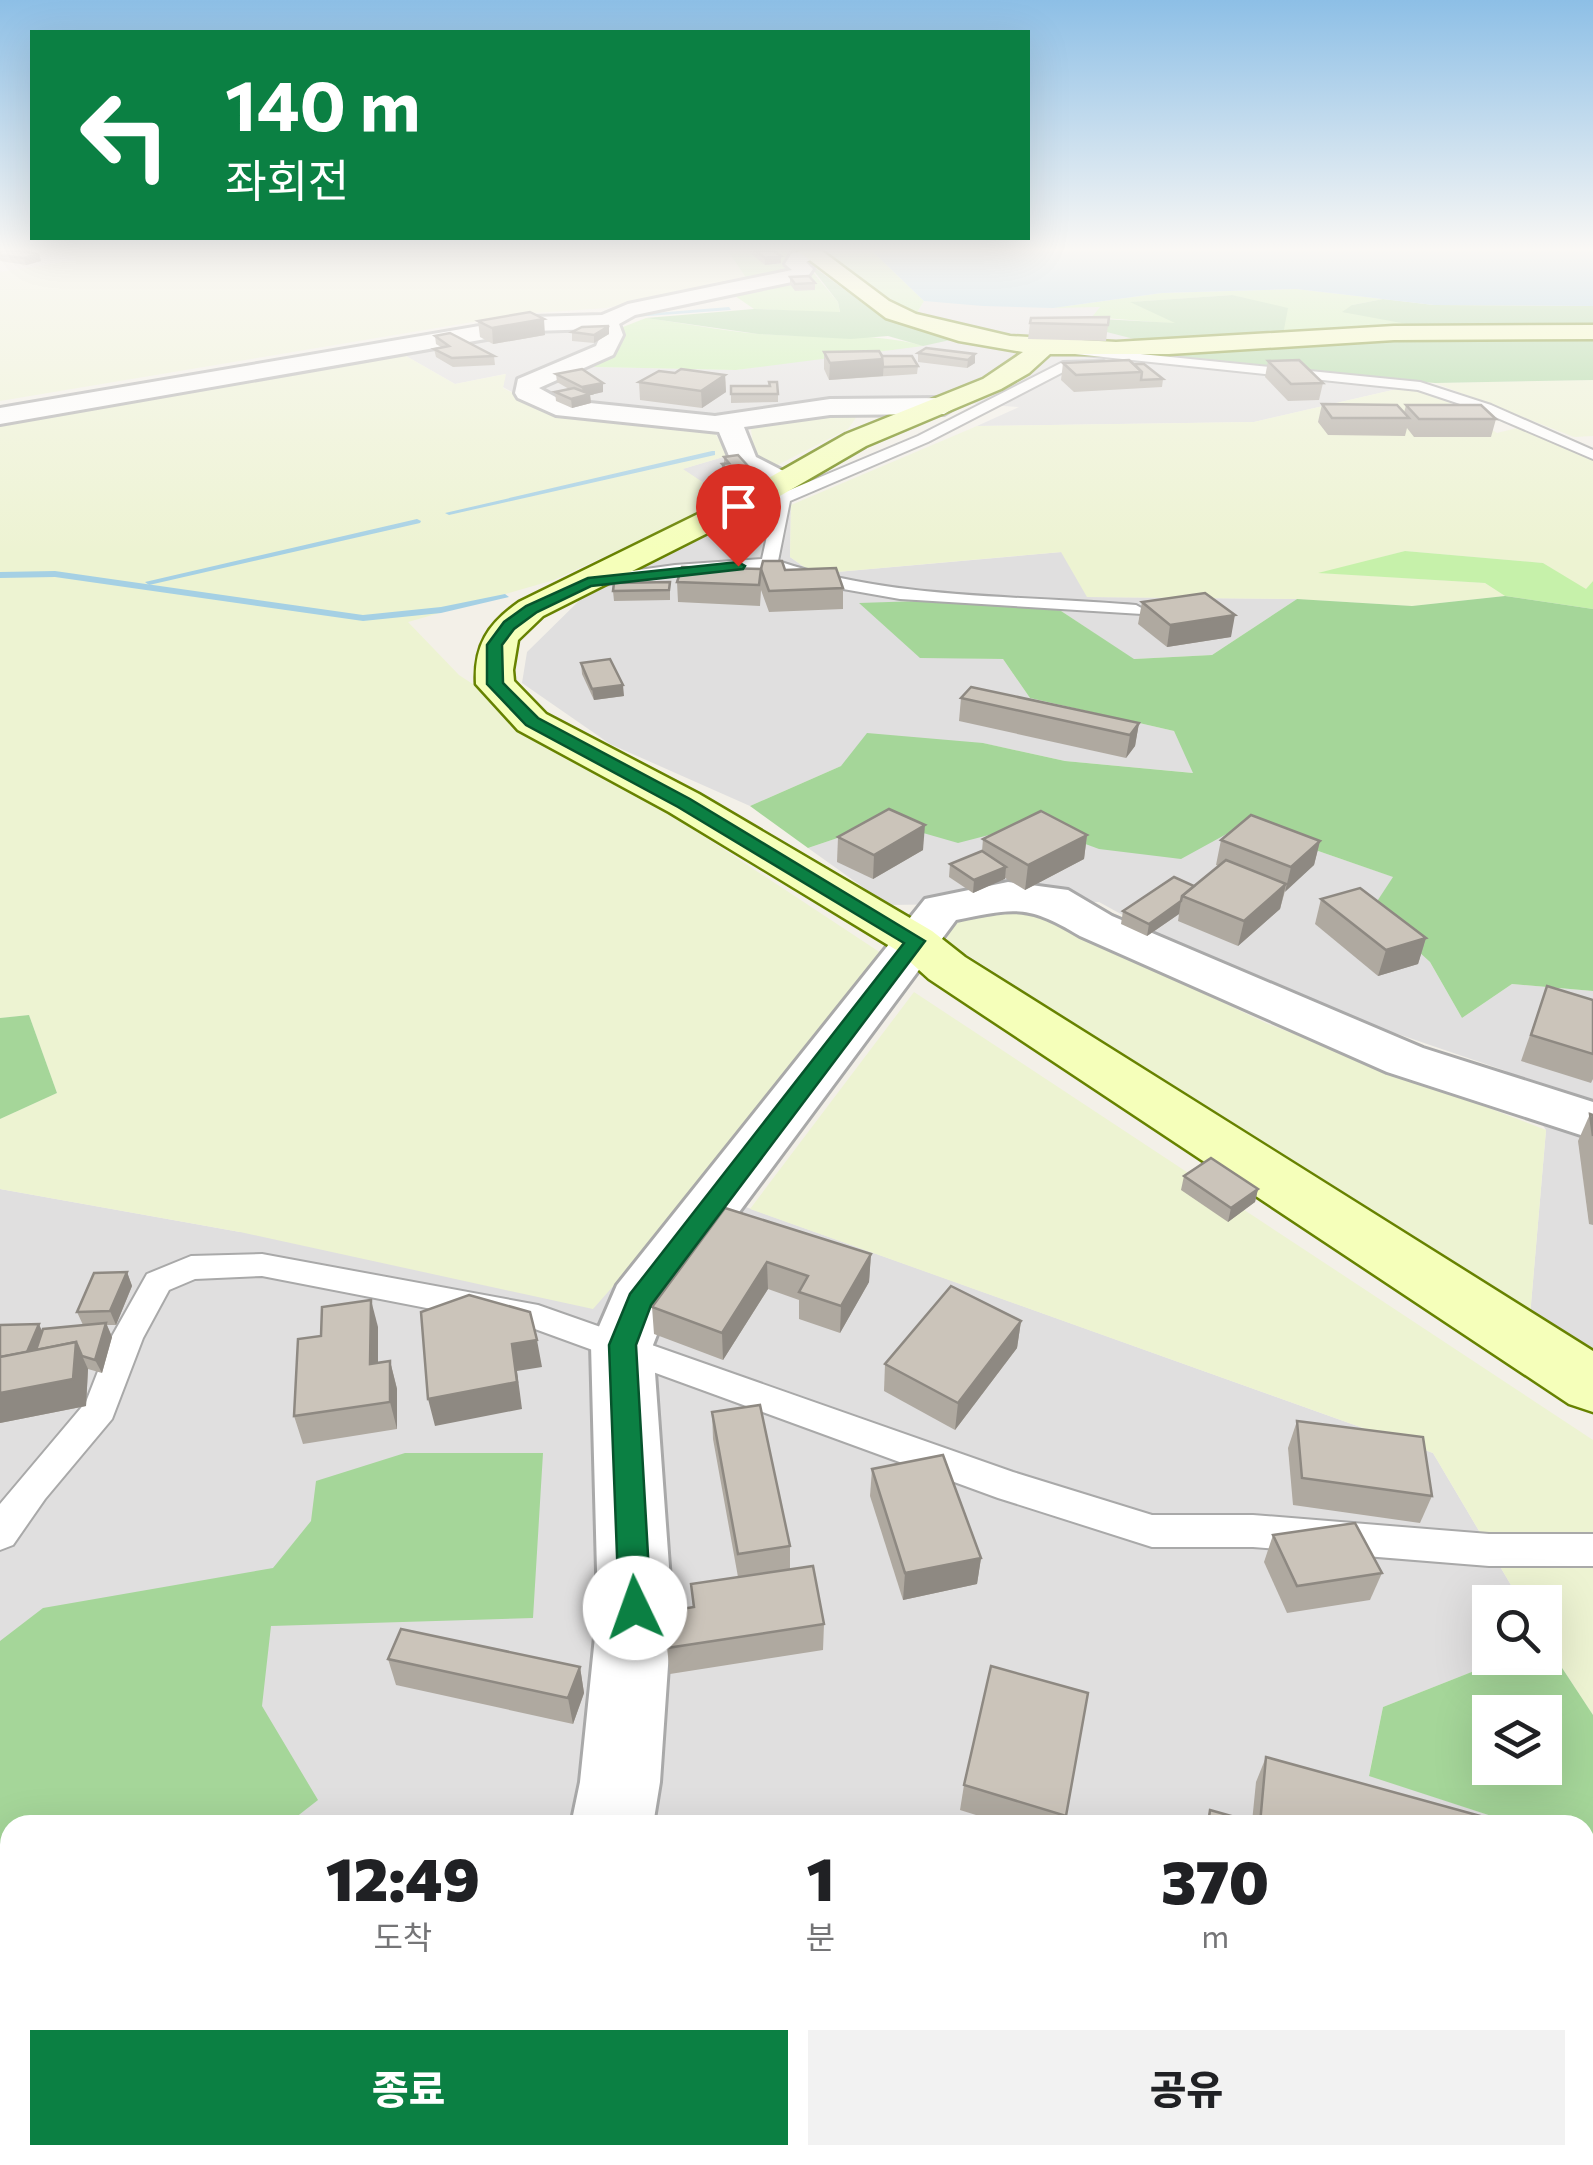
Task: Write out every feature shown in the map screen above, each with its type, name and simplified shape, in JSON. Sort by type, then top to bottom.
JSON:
[{"type":"street","points":[[0,416],[370,352]]},
{"type":"street","points":[[600,352],[527,384],[527,393],[556,407],[574,410],[634,418],[721,422],[854,405],[944,406]]},
{"type":"street","points":[[1049,352],[944,406],[856,440],[770,495],[532,609],[509,626],[495,645],[495,684],[532,722],[684,803],[915,941],[946,968],[1593,1385]]},
{"type":"street","points":[[721,422],[730,425],[744,462],[770,495]]},
{"type":"street","points":[[614,1815],[635,1608],[622,1345],[640,1301],[941,909],[1008,896],[1052,900],[1096,926],[1405,1060],[1593,1121]]},
{"type":"lane","points":[[1085,352],[1420,386],[1486,408],[1593,454]]},
{"type":"lane","points":[[769,564],[770,495],[923,439],[1067,365],[1172,361]]},
{"type":"lane","points":[[588,582],[675,570],[769,564],[805,579],[890,592],[1136,610]]},
{"type":"lane","points":[[0,1534],[32,1488],[100,1409],[127,1338],[158,1282],[192,1268],[262,1265],[538,1317],[1011,1488],[1152,1531],[1253,1531],[1489,1550],[1593,1550]]},
{"type":"shaded area","points":[[399,352],[605,352],[595,367],[736,370],[864,352],[1070,352],[1410,386],[1254,422],[977,426],[1019,407],[925,400],[711,428],[553,414],[503,387],[505,374],[455,384]]},
{"type":"shaded area","points":[[730,455],[791,505],[790,557],[814,574],[1062,552],[1088,597],[1297,599],[1212,655],[1133,659],[1055,607],[919,601],[861,604],[920,657],[1003,659],[1030,698],[1174,731],[1194,773],[1065,761],[982,743],[841,766],[750,806],[610,744],[522,683],[527,652],[591,589],[746,511],[682,469]]},
{"type":"shaded area","points":[[885,822],[1242,825],[1394,877],[1373,910],[1430,962],[1462,1018],[1512,984],[1593,991],[1593,1356],[1530,1316],[1546,1130],[1506,1071],[1243,981],[1099,902],[888,905],[808,848]]},
{"type":"shaded area","points":[[0,1189],[240,1232],[698,1190],[1433,1453],[1511,1585],[1472,1585],[1472,1672],[1383,1707],[1369,1775],[1489,1815],[0,1815]]},
{"type":"green space","points":[[0,352],[293,352],[0,401]]},
{"type":"green space","points":[[399,352],[455,384],[506,374],[503,388],[553,414],[711,428],[730,455],[683,469],[728,499],[554,580],[408,622],[459,675],[881,953],[698,1190],[593,1309],[240,1232],[0,1189],[0,1119],[57,1093],[29,1015],[0,1018],[0,421]]},
{"type":"green space","points":[[605,352],[876,352],[736,370],[594,367]]},
{"type":"green space","points":[[1593,352],[1593,380],[1435,383],[1234,366],[1147,353]]},
{"type":"green space","points":[[1593,380],[1593,436],[1574,437],[1435,383]]},
{"type":"green space","points":[[1410,386],[1445,400],[1497,433],[1521,427],[1593,458],[1593,581],[1586,590],[1543,563],[1405,551],[1323,573],[1485,583],[1505,596],[1412,606],[1297,599],[1087,597],[1061,552],[814,574],[790,557],[791,505],[977,426],[1254,422]]},
{"type":"green space","points":[[863,408],[848,429],[766,471],[755,459],[750,422]]},
{"type":"green space","points":[[1405,551],[1543,563],[1586,589],[1593,581],[1593,609],[1505,596],[1485,583],[1318,573]]},
{"type":"green space","points":[[1505,596],[1593,609],[1593,991],[1512,984],[1462,1018],[1430,962],[1372,909],[1393,877],[1243,825],[1181,859],[1099,849],[1031,824],[958,843],[885,822],[808,848],[750,806],[841,766],[867,733],[983,743],[1065,761],[1193,773],[1174,731],[1030,698],[1003,659],[920,658],[859,603],[919,601],[1055,607],[1134,659],[1212,655],[1297,599],[1412,606]]},
{"type":"green space","points":[[958,906],[1039,915],[1268,1024],[1546,1130],[1530,1316],[946,941]]},
{"type":"green space","points":[[914,992],[1593,1440],[1593,1715],[1562,1668],[1562,1585],[1511,1585],[1433,1453],[750,1209]]},
{"type":"green space","points":[[29,1015],[57,1093],[0,1119],[0,1018]]},
{"type":"green space","points":[[405,1453],[543,1453],[533,1618],[271,1626],[262,1706],[318,1800],[299,1815],[0,1815],[0,1641],[43,1608],[273,1568],[311,1521],[316,1481]]},
{"type":"green space","points":[[1562,1668],[1593,1715],[1593,1815],[1488,1815],[1369,1776],[1383,1707],[1472,1672],[1472,1675],[1562,1675]]},
{"type":"building","points":[[440,352],[486,352],[494,356],[452,358]]},
{"type":"building","points":[[824,352],[880,352],[884,359],[830,363]]},
{"type":"building","points":[[959,352],[975,354],[968,360],[918,353]]},
{"type":"building","points":[[882,356],[912,356],[918,366],[883,367]]},
{"type":"building","points":[[1129,360],[1142,372],[1076,375],[1063,363]]},
{"type":"building","points":[[1299,360],[1323,383],[1291,384],[1268,361]]},
{"type":"building","points":[[1134,364],[1144,364],[1163,379],[1141,380],[1142,372]]},
{"type":"building","points":[[582,369],[603,383],[582,387],[556,374]]},
{"type":"building","points":[[681,369],[725,375],[701,391],[639,382],[659,371],[675,373]]},
{"type":"building","points":[[769,382],[777,382],[778,394],[731,394],[731,386],[770,386]]},
{"type":"building","points":[[574,388],[590,394],[571,399],[555,392]]},
{"type":"building","points":[[1322,404],[1397,405],[1409,418],[1332,418]]},
{"type":"building","points":[[1406,405],[1481,405],[1496,419],[1419,419]]},
{"type":"building","points":[[738,455],[758,477],[735,479],[722,464],[729,463],[724,457]]},
{"type":"building","points":[[763,561],[782,561],[785,570],[836,568],[843,588],[769,591],[761,569]]},
{"type":"building","points":[[682,567],[761,569],[759,585],[677,582]]},
{"type":"building","points":[[670,582],[669,590],[613,591],[614,583]]},
{"type":"building","points":[[1205,593],[1235,615],[1170,625],[1142,602]]},
{"type":"building","points":[[610,659],[623,685],[592,689],[581,663]]},
{"type":"building","points":[[971,687],[1139,723],[1130,735],[961,698]]},
{"type":"building","points":[[889,809],[925,825],[874,855],[838,837]]},
{"type":"building","points":[[1041,811],[1087,835],[1028,865],[983,839]]},
{"type":"building","points":[[1251,815],[1320,841],[1291,867],[1221,840]]},
{"type":"building","points":[[982,851],[1006,867],[974,880],[950,864]]},
{"type":"building","points":[[1226,860],[1286,884],[1244,921],[1182,896]]},
{"type":"building","points":[[1174,877],[1194,886],[1181,901],[1149,924],[1123,911]]},
{"type":"building","points":[[1360,888],[1426,938],[1386,950],[1321,899]]},
{"type":"building","points":[[1547,986],[1593,1000],[1593,1054],[1531,1035]]},
{"type":"building","points":[[1211,1158],[1258,1189],[1231,1208],[1184,1176]]},
{"type":"building","points":[[725,1208],[871,1254],[841,1306],[799,1292],[808,1276],[767,1262],[722,1333],[652,1307]]},
{"type":"building","points":[[127,1272],[110,1311],[77,1312],[94,1273]]},
{"type":"building","points":[[951,1286],[1021,1321],[958,1403],[885,1364]]},
{"type":"building","points":[[469,1295],[530,1312],[537,1340],[512,1344],[517,1382],[428,1399],[421,1312]]},
{"type":"building","points":[[371,1300],[370,1364],[390,1361],[390,1402],[294,1416],[298,1339],[321,1336],[322,1307]]},
{"type":"building","points":[[106,1323],[95,1360],[82,1356],[76,1342],[36,1350],[43,1329]]},
{"type":"building","points":[[39,1324],[27,1352],[0,1357],[0,1325]]},
{"type":"building","points":[[76,1342],[73,1379],[0,1393],[0,1357]]},
{"type":"building","points":[[760,1405],[790,1546],[738,1554],[712,1412]]},
{"type":"building","points":[[1297,1421],[1423,1437],[1432,1496],[1302,1478]]},
{"type":"building","points":[[943,1455],[981,1558],[905,1573],[872,1469]]},
{"type":"building","points":[[1355,1523],[1382,1573],[1297,1586],[1273,1535]]},
{"type":"building","points":[[813,1566],[824,1624],[667,1648],[663,1612],[694,1607],[691,1584]]},
{"type":"building","points":[[401,1629],[580,1667],[568,1698],[388,1659]]},
{"type":"building","points":[[991,1666],[1088,1693],[1066,1815],[964,1785]]},
{"type":"building","points":[[1266,1757],[1477,1815],[1261,1815]]},
{"type":"waterway","points":[[449,513],[712,453]]},
{"type":"waterway","points":[[149,582],[417,521]]},
{"type":"waterway","points":[[0,575],[55,574],[363,618],[441,610],[505,597]]},
{"type":"route","points":[[635,1608],[622,1345],[640,1301],[915,941],[684,803],[532,722],[495,684],[492,661],[495,645],[509,626],[532,609],[588,582],[738,566]]}]
